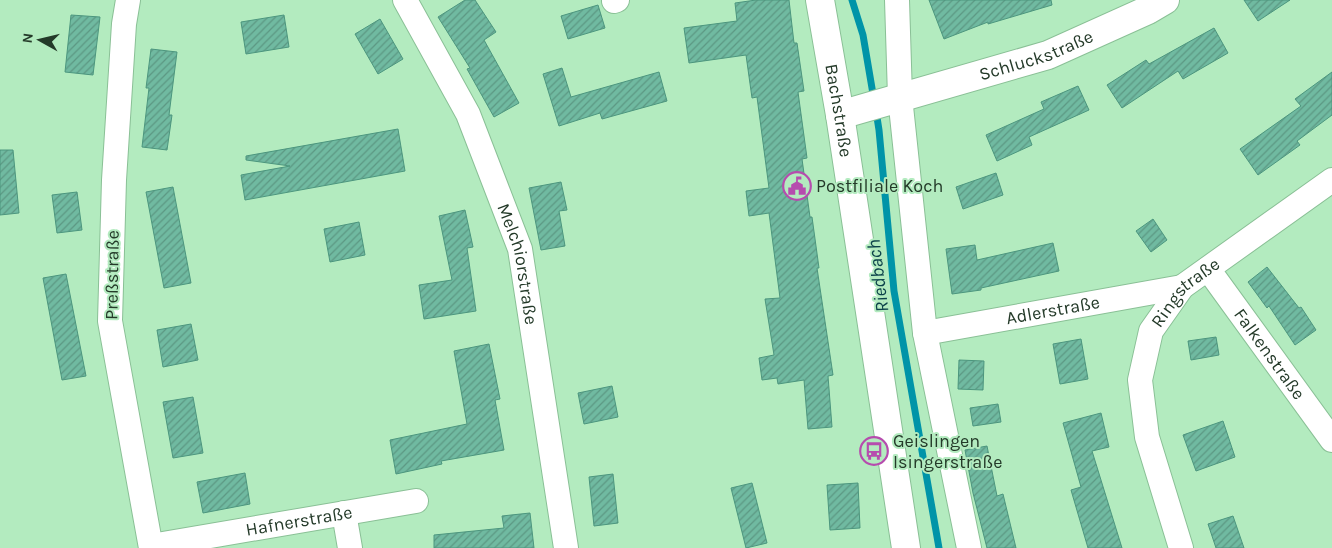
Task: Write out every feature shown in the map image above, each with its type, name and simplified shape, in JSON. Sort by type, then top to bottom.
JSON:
[{"type":"street","name":"Preßstraße","points":[[128,0],[124,24],[114,180],[110,321],[151,547]]},
{"type":"street","name":"Melchiorstraße","points":[[406,0],[468,114],[520,249],[566,548]]},
{"type":"street","name":"Bachstraße","points":[[820,0],[849,112],[906,548]]},
{"type":"street","points":[[897,0],[895,99],[925,333],[968,548]]},
{"type":"street","name":"Schluckstraße","points":[[849,112],[1048,55],[1148,10],[1165,0]]},
{"type":"street","name":"Ringstraße","points":[[1181,548],[1147,437],[1140,380],[1151,331],[1182,287],[1332,180]]},
{"type":"street","name":"Falkenstraße","points":[[1208,269],[1332,440]]},
{"type":"street","name":"Adlerstraße","points":[[925,333],[1182,287]]},
{"type":"street","name":"Hafnerstraße","points":[[151,547],[416,501]]},
{"type":"street","points":[[344,513],[350,548]]},
{"type":"building","points":[[465,0],[475,0],[496,32],[484,40],[519,103],[494,117],[467,69],[470,68],[438,17]]},
{"type":"building","points":[[756,0],[789,0],[794,43],[797,43],[804,91],[798,92],[807,158],[802,159],[810,217],[812,217],[819,268],[817,268],[833,375],[828,376],[832,427],[808,429],[804,380],[778,384],[777,378],[762,380],[759,358],[774,355],[765,299],[780,298],[769,213],[749,216],[746,191],[769,188],[757,97],[752,98],[746,55],[689,63],[684,28],[737,21],[735,3]]},
{"type":"building","points":[[929,0],[1051,0],[1052,5],[988,24],[988,22],[944,39]]},
{"type":"building","points":[[1244,0],[1290,0],[1258,21]]},
{"type":"building","points":[[598,5],[605,28],[568,39],[561,16]]},
{"type":"building","points":[[71,15],[100,17],[93,75],[65,72]]},
{"type":"building","points":[[284,15],[289,47],[246,54],[241,22]]},
{"type":"building","points":[[380,19],[403,59],[378,74],[355,34]]},
{"type":"building","points":[[1214,28],[1228,53],[1183,79],[1178,71],[1122,108],[1107,85],[1146,60],[1149,64]]},
{"type":"building","points":[[151,49],[177,52],[169,115],[172,115],[167,150],[142,147],[149,88],[146,88]]},
{"type":"building","points":[[562,68],[571,97],[659,72],[667,101],[602,119],[600,113],[559,126],[543,74]]},
{"type":"building","points":[[1332,72],[1332,115],[1297,141],[1300,145],[1258,175],[1240,149],[1301,106],[1295,99]]},
{"type":"building","points":[[1078,86],[1089,110],[1029,137],[1032,145],[997,161],[986,135],[1044,109],[1041,102]]},
{"type":"building","points":[[398,129],[405,171],[245,200],[241,175],[290,166],[246,160],[246,156]]},
{"type":"building","points":[[0,150],[13,150],[19,213],[0,215]]},
{"type":"building","points":[[996,173],[1003,195],[963,209],[956,187]]},
{"type":"building","points":[[561,182],[567,210],[559,211],[565,246],[541,250],[529,188]]},
{"type":"building","points":[[173,187],[191,283],[164,288],[146,192]]},
{"type":"building","points":[[77,192],[82,230],[57,233],[52,195]]},
{"type":"building","points":[[465,210],[473,247],[467,248],[476,311],[424,319],[419,285],[452,280],[439,216]]},
{"type":"building","points":[[1153,219],[1167,240],[1151,252],[1136,231]]},
{"type":"building","points":[[359,222],[365,255],[330,262],[324,229]]},
{"type":"building","points":[[1053,243],[1059,271],[981,288],[981,290],[952,294],[946,249],[975,245],[977,260]]},
{"type":"building","points":[[1267,267],[1299,308],[1301,307],[1316,330],[1295,345],[1269,306],[1267,308],[1248,282]]},
{"type":"building","points":[[66,274],[86,376],[62,380],[43,278]]},
{"type":"building","points":[[191,324],[198,360],[163,367],[157,330]]},
{"type":"building","points":[[1216,337],[1219,355],[1191,360],[1188,341]]},
{"type":"building","points":[[1081,339],[1088,379],[1060,384],[1053,344]]},
{"type":"building","points":[[489,344],[500,399],[495,400],[504,450],[441,461],[442,464],[396,474],[390,440],[467,424],[454,351]]},
{"type":"building","points":[[959,360],[984,361],[983,390],[958,389]]},
{"type":"building","points":[[612,386],[618,417],[584,424],[578,393]]},
{"type":"building","points":[[193,397],[203,453],[173,458],[163,402]]},
{"type":"building","points":[[998,404],[1001,422],[973,426],[970,408]]},
{"type":"building","points":[[1101,413],[1109,447],[1092,451],[1122,548],[1088,548],[1071,490],[1081,487],[1063,423]]},
{"type":"building","points":[[1223,421],[1235,457],[1196,471],[1183,435]]},
{"type":"building","points":[[987,446],[997,496],[1003,494],[1016,548],[987,548],[973,493],[965,450]]},
{"type":"building","points":[[245,473],[250,504],[203,513],[197,482]]},
{"type":"building","points":[[613,474],[618,523],[594,526],[589,477]]},
{"type":"building","points":[[752,483],[767,543],[746,548],[731,488]]},
{"type":"building","points":[[858,483],[860,528],[830,530],[827,485]]},
{"type":"building","points":[[530,513],[534,548],[434,548],[434,535],[504,528],[502,516]]},
{"type":"building","points":[[1233,516],[1244,548],[1216,548],[1208,524]]},
{"type":"waterway","name":"Riedbach","points":[[852,0],[863,35],[874,100]]},
{"type":"waterway","name":"Riedbach","points":[[876,111],[894,291],[939,548]]},
{"type":"place","name":"Postfiliale Koch","points":[[797,186]]},
{"type":"place","name":"Geislingen Isingerstraße","points":[[874,451]]}]
